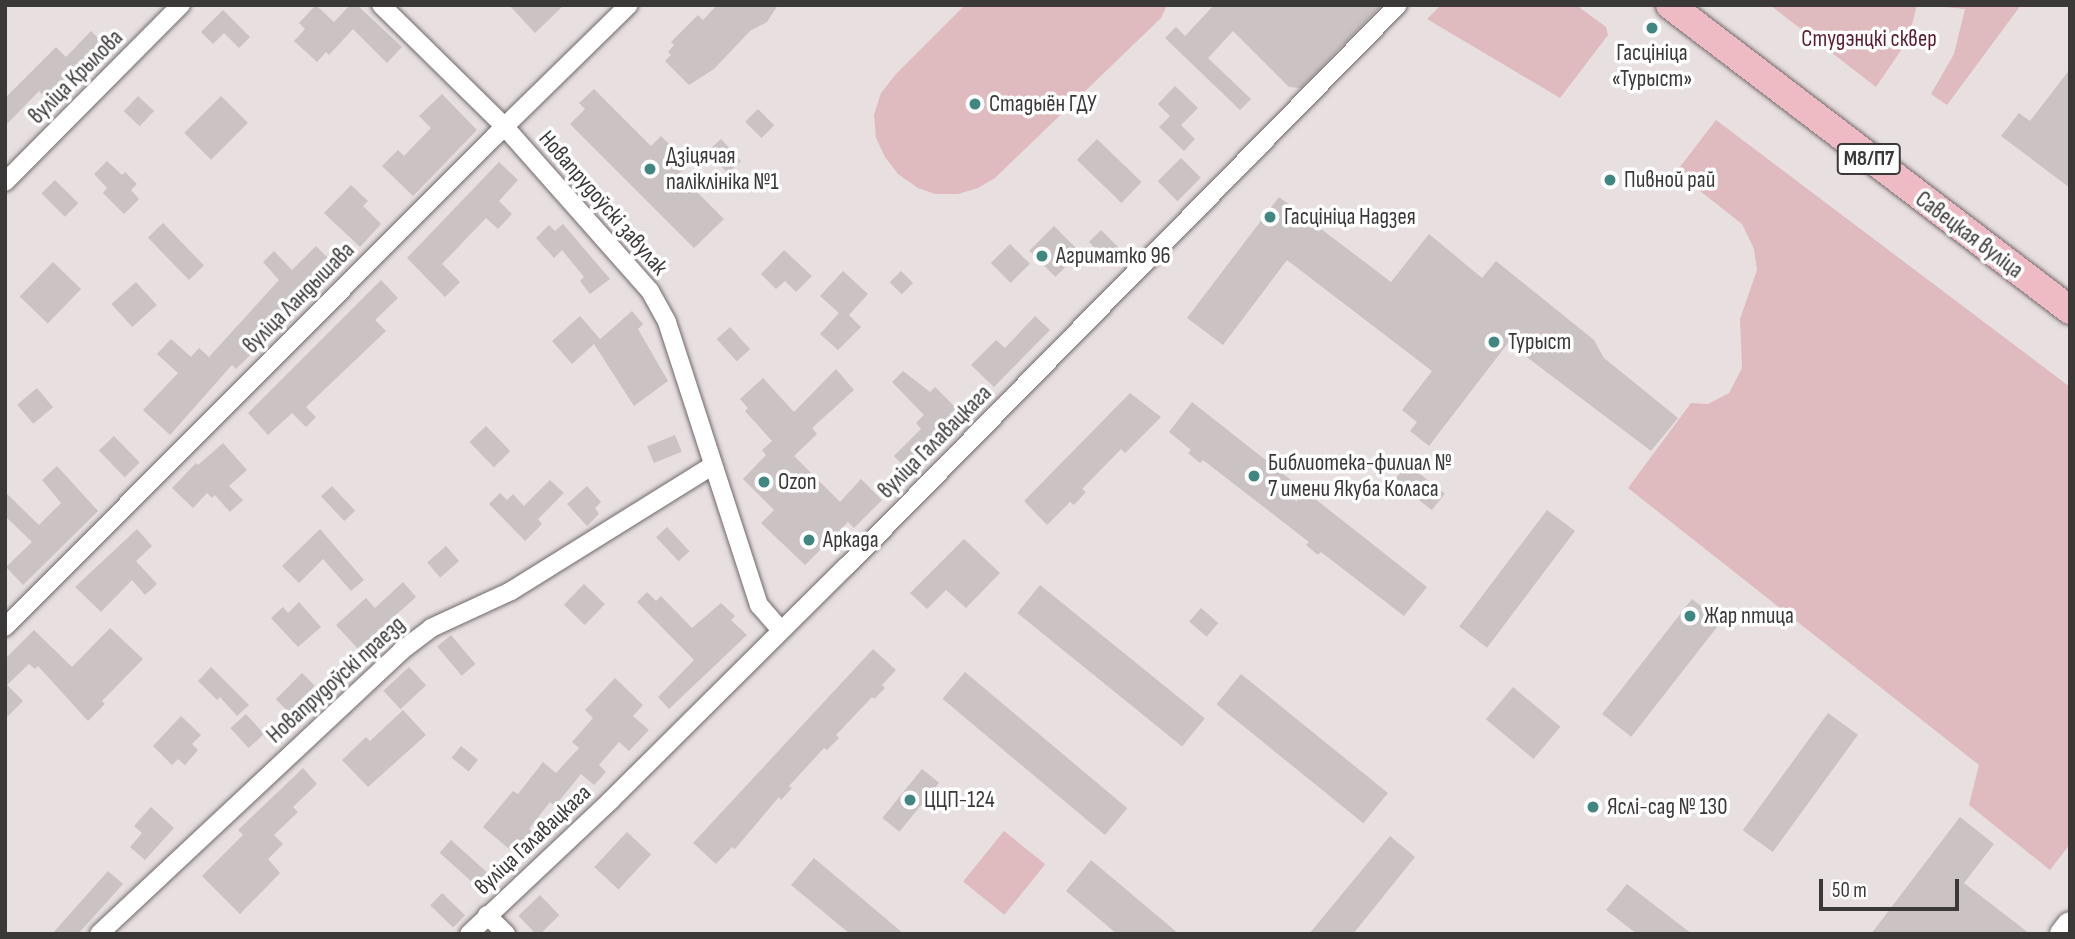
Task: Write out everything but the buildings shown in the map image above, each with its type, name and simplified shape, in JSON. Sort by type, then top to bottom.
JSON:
[{"type":"main road","name":"Савецкая вуліца","points":[[1670,5],[1855,150],[2070,310]]},
{"type":"main road","points":[[2063,934],[2070,925]]},
{"type":"street","name":"вуліца Крылова","points":[[5,182],[181,5]]},
{"type":"street","name":"Новапрудоўскі завулак","points":[[381,5],[504,126],[650,291],[667,322],[759,605],[781,631]]},
{"type":"street","name":"вуліца Ландышава","points":[[5,627],[504,126],[629,5]]},
{"type":"street","name":"вуліца Галавацкага","points":[[468,934],[611,800],[781,631],[1398,5]]},
{"type":"street","name":"Новапрудоўскі праезд","points":[[99,934],[430,628],[510,591],[712,466]]},
{"type":"street","points":[[487,915],[506,934]]},
{"type":"green space","name":"Стадыён ГДУ","points":[[965,5],[1167,5],[1161,18],[995,178],[978,188],[958,194],[935,194],[918,188],[898,174],[885,157],[876,138],[874,115],[881,93],[896,74]]},
{"type":"green space","points":[[1441,5],[1576,5],[1606,27],[1608,35],[1560,98],[1427,19]]},
{"type":"green space","name":"Студэнцкі сквер","points":[[1770,5],[1917,5],[1908,40],[1876,87]]},
{"type":"green space","name":"Студэнцкі сквер","points":[[1927,5],[2021,5],[1947,105],[1931,94],[1954,54],[1965,9]]},
{"type":"green space","points":[[1716,120],[2070,387],[2070,844],[2050,870],[1969,805],[1979,765],[1628,488],[1691,403],[1708,404],[1729,393],[1742,368],[1740,319],[1757,270],[1754,249],[1742,224],[1676,172]]},
{"type":"green space","points":[[1004,831],[1045,864],[1004,915],[963,882]]},
{"type":"place","name":"Гасцініца «Турыст»","points":[[1652,28]]},
{"type":"place","name":"Стадыён ГДУ","points":[[975,104]]},
{"type":"place","name":"Дзіцячая паліклініка №1","points":[[650,169]]},
{"type":"place","name":"Пивной рай","points":[[1610,180]]},
{"type":"place","name":"Гасцініца Надзея","points":[[1270,217]]},
{"type":"place","name":"Агриматко 96","points":[[1042,256]]},
{"type":"place","name":"Турыст","points":[[1494,342]]},
{"type":"place","name":"Библиотека-филиал № 7 имени Якуба Коласа","points":[[1254,476]]},
{"type":"place","name":"Ozon","points":[[764,482]]},
{"type":"place","name":"Аркада","points":[[809,540]]},
{"type":"place","name":"Жар птица","points":[[1690,616]]},
{"type":"place","name":"ЦЦП-124","points":[[910,800]]},
{"type":"place","name":"Яслі-сад № 130","points":[[1593,807]]}]
